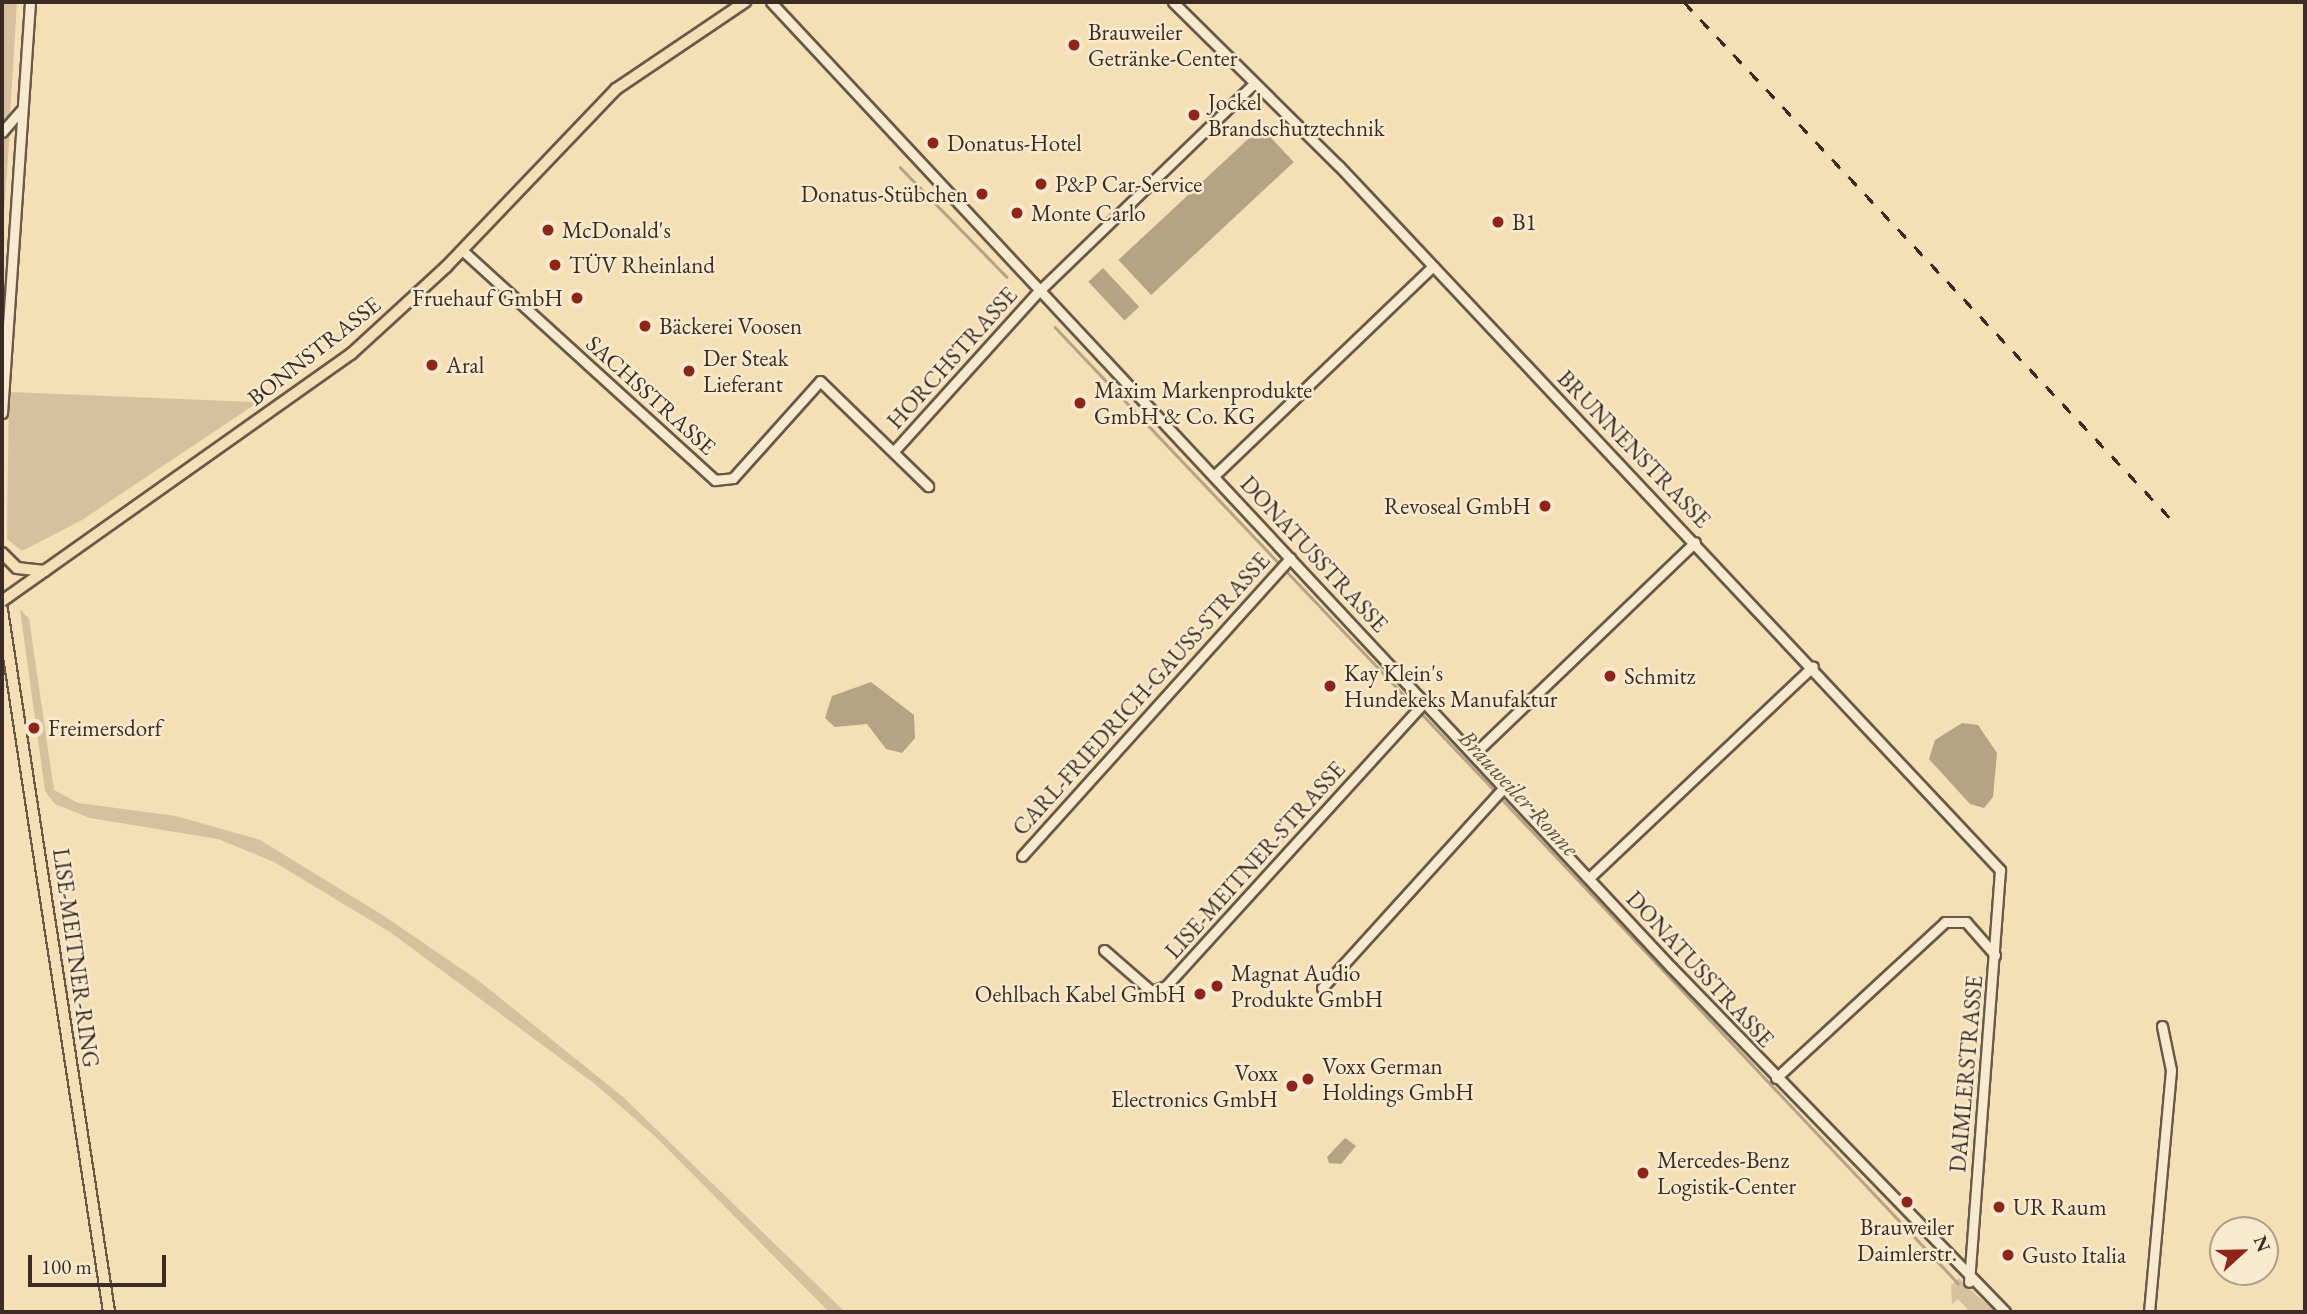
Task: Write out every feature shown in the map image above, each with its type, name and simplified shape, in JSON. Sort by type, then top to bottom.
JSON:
[{"type":"main road","name":"BONNSTRASSE","points":[[2,601],[320,378],[462,250],[616,89],[745,2]]},
{"type":"main road","points":[[2,553],[16,568],[45,572]]},
{"type":"main road","name":"LISE-MEITNER-RING","points":[[2,610],[5,651],[108,1312]]},
{"type":"street","points":[[2,412],[30,2]]},
{"type":"street","name":"DONATUSSTRASSE","points":[[771,2],[1038,292],[1214,476],[1288,560],[1474,754],[1502,788],[1969,1282],[2005,1312]]},
{"type":"street","name":"BRUNNENSTRASSE","points":[[1173,2],[1252,85],[1264,90],[1433,266],[1813,666],[2000,870],[1995,955]]},
{"type":"street","name":"HORCHSTRASSE","points":[[895,450],[1038,292],[1252,85]]},
{"type":"street","points":[[2,132],[22,108]]},
{"type":"street","name":"SACHSSTRASSE","points":[[462,250],[715,480],[733,478],[820,381],[895,450],[928,486]]},
{"type":"street","points":[[1214,476],[1433,266]]},
{"type":"street","points":[[1474,754],[1695,542]]},
{"type":"street","name":"CARL-FRIEDRICH-GAUSS-STRASSE","points":[[1022,856],[1288,560]]},
{"type":"street","points":[[1589,878],[1813,666]]},
{"type":"street","name":"LISE-MEITNER-STRASSE","points":[[1104,950],[1151,991],[1166,986],[1423,703]]},
{"type":"street","points":[[1322,988],[1502,788]]},
{"type":"street","name":"DAIMLERSTRASSE","points":[[1776,1078],[1945,922],[1966,922],[1995,955],[1969,1282]]},
{"type":"street","points":[[2149,1312],[2171,1070],[2162,1026]]},
{"type":"shaded area","points":[[2,2],[17,2],[10,114],[2,124]]},
{"type":"shaded area","points":[[1261,127],[1294,162],[1151,295],[1118,260]]},
{"type":"shaded area","points":[[10,129],[2,240],[2,136]]},
{"type":"shaded area","points":[[1103,268],[1139,307],[1125,320],[1088,282]]},
{"type":"shaded area","points":[[9,392],[253,402],[254,405],[82,520],[22,551],[7,539]]},
{"type":"shaded area","points":[[20,609],[29,619],[54,790],[78,803],[176,816],[260,840],[384,916],[479,981],[623,1097],[845,1312],[829,1312],[657,1138],[595,1084],[390,932],[274,862],[218,839],[90,818],[55,804],[45,791]]},
{"type":"shaded area","points":[[871,682],[914,715],[915,738],[902,753],[886,749],[867,724],[835,727],[825,718],[832,696]]},
{"type":"shaded area","points":[[1962,723],[1978,725],[1997,753],[1993,797],[1984,808],[1970,804],[1929,759],[1935,740]]},
{"type":"shaded area","points":[[1345,1138],[1356,1146],[1341,1164],[1329,1163],[1327,1157]]},
{"type":"shaded area","points":[[1959,1278],[1997,1312],[1970,1312],[1958,1299],[1952,1304],[1951,1285]]},
{"type":"waterway","name":"Brauweiler Ronne","points":[[900,167],[1007,277]]},
{"type":"waterway","name":"Brauweiler Ronne","points":[[1055,327],[1496,792]]},
{"type":"waterway","name":"Brauweiler Ronne","points":[[1500,797],[1958,1283]]},
{"type":"railway","points":[[1684,2],[2174,522]]},
{"type":"place","name":"Brauweiler Getränke-Center","points":[[1074,45]]},
{"type":"place","name":"Jockel Brandschutztechnik","points":[[1194,115]]},
{"type":"place","name":"Donatus-Hotel","points":[[933,143]]},
{"type":"place","name":"P&P Car-Service","points":[[1041,184]]},
{"type":"place","name":"Donatus-Stübchen","points":[[982,194]]},
{"type":"place","name":"Monte Carlo","points":[[1017,213]]},
{"type":"place","name":"B1","points":[[1498,222]]},
{"type":"place","name":"McDonald's","points":[[548,230]]},
{"type":"place","name":"TÜV Rheinland","points":[[555,265]]},
{"type":"place","name":"Fruehauf GmbH","points":[[577,298]]},
{"type":"place","name":"Bäckerei Voosen","points":[[645,326]]},
{"type":"place","name":"Aral","points":[[432,365]]},
{"type":"place","name":"Der Steak Lieferant","points":[[689,371]]},
{"type":"place","name":"Maxim Markenprodukte GmbH & Co. KG","points":[[1080,403]]},
{"type":"place","name":"Revoseal GmbH","points":[[1545,506]]},
{"type":"place","name":"Schmitz","points":[[1610,676]]},
{"type":"place","name":"Kay Klein's Hundekeks Manufaktur","points":[[1330,686]]},
{"type":"place","name":"Freimersdorf","points":[[34,728]]},
{"type":"place","name":"Magnat Audio Produkte GmbH","points":[[1217,986]]},
{"type":"place","name":"Oehlbach Kabel GmbH","points":[[1200,994]]},
{"type":"place","name":"Voxx German Holdings GmbH","points":[[1308,1079]]},
{"type":"place","name":"Voxx Electronics GmbH","points":[[1292,1086]]},
{"type":"place","name":"Mercedes-Benz Logistik-Center","points":[[1643,1173]]},
{"type":"place","name":"Brauweiler Daimlerstr.","points":[[1907,1202]]},
{"type":"place","name":"UR Raum","points":[[1999,1207]]},
{"type":"place","name":"Gusto Italia","points":[[2008,1255]]}]
